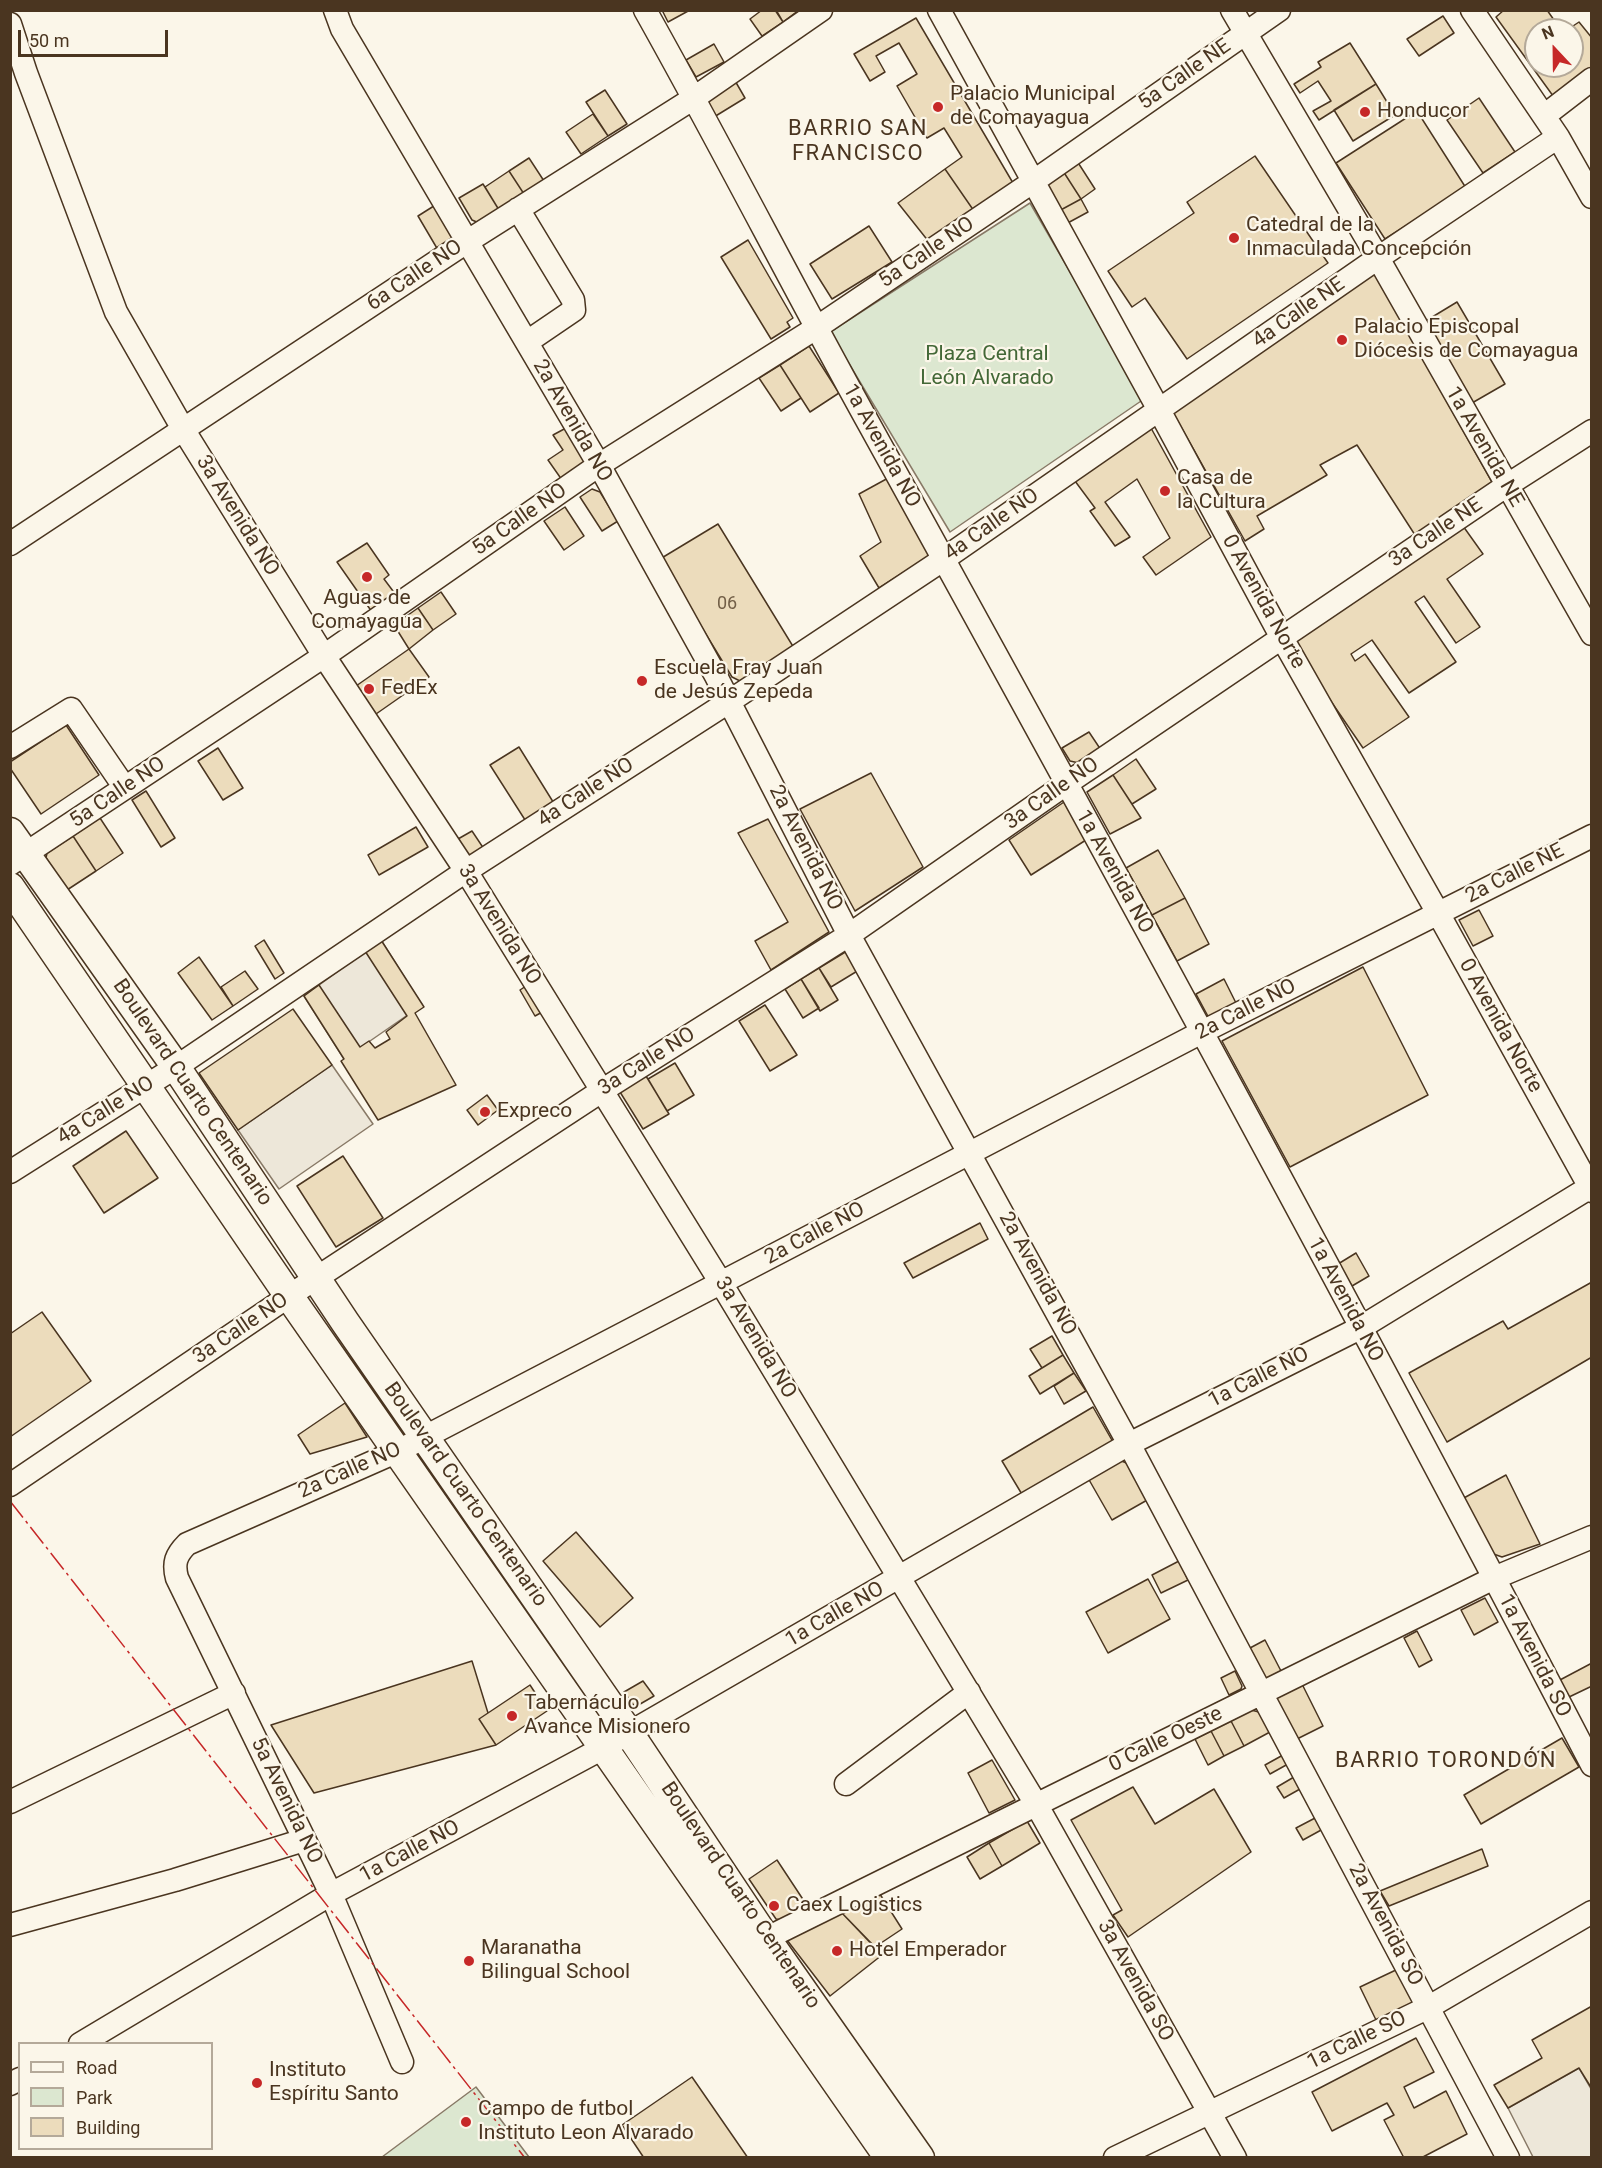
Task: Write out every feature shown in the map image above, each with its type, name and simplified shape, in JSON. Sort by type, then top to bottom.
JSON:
[{"type":"main road","name":"Boulevard Cuarto Centenario","points":[[16,850],[176,1067],[318,1278],[345,1322],[629,1733],[755,1944],[889,2157]]},
{"type":"main road","name":"Boulevard Cuarto Centenario","points":[[10,887],[289,1296],[603,1748],[920,2157]]},
{"type":"street","name":"2a Avenida NO","points":[[335,10],[342,29],[527,342],[730,701],[849,934],[1129,1444],[1260,1693]]},
{"type":"street","name":"1a Avenida NO","points":[[645,10],[816,328],[1202,1032],[1494,1578]]},
{"type":"street","name":"6a Calle NO","points":[[10,544],[468,241],[694,98],[821,10]]},
{"type":"street","name":"0 Avenida Norte","points":[[939,10],[1282,638],[1591,1188]]},
{"type":"street","name":"1a Avenida NE","points":[[1232,10],[1378,258],[1592,634]]},
{"type":"street","name":"5a Calle NE","points":[[1034,181],[1279,10]]},
{"type":"street","points":[[1472,10],[1545,116],[1592,197]]},
{"type":"street","name":"3a Avenida NO","points":[[10,24],[18,76],[116,312],[183,429],[324,656],[466,871],[603,1090],[1036,1804]]},
{"type":"street","points":[[1545,116],[1592,79]]},
{"type":"street","name":"4a Calle NE","points":[[1159,410],[1558,137]]},
{"type":"street","name":"5a Calle NO","points":[[16,850],[125,788],[324,656],[598,465],[816,328],[1034,181]]},
{"type":"street","points":[[518,209],[573,300],[574,310],[527,342]]},
{"type":"street","name":"4a Calle NO","points":[[10,1172],[176,1067],[466,871],[730,701],[944,559],[1159,410]]},
{"type":"street","name":"3a Calle NE","points":[[1282,638],[1506,486],[1592,431]]},
{"type":"street","name":"3a Calle NO","points":[[10,1485],[289,1296],[603,1090],[849,934],[1282,638]]},
{"type":"street","points":[[10,747],[71,709],[125,788]]},
{"type":"street","name":"2a Calle NE","points":[[1438,913],[1592,836]]},
{"type":"street","name":"2a Calle NO","points":[[187,1544],[398,1451],[1202,1032],[1438,913]]},
{"type":"street","name":"1a Calle NO","points":[[82,2042],[331,1894],[603,1748],[1129,1444],[1360,1328],[1591,1188]]},
{"type":"street","name":"0 Calle Oeste","points":[[755,1944],[1494,1578],[1592,1538]]},
{"type":"street","name":"5a Avenida NO","points":[[187,1544],[175,1560],[174,1568],[177,1578],[331,1894],[402,2062]]},
{"type":"street","name":"1a Avenida SO","points":[[1494,1578],[1592,1765]]},
{"type":"street","points":[[846,1784],[969,1692]]},
{"type":"street","points":[[10,1802],[234,1693]]},
{"type":"street","name":"2a Avenida SO","points":[[1260,1693],[1508,2157]]},
{"type":"street","name":"3a Avenida SO","points":[[1036,1804],[1235,2157]]},
{"type":"street","points":[[10,1925],[175,1880],[304,1840]]},
{"type":"street","name":"1a Calle SO","points":[[1115,2157],[1429,2007],[1592,1912]]},
{"type":"green space","name":"Plaza Central León Alvarado","points":[[1030,203],[1144,399],[950,532],[830,332]]},
{"type":"green space","name":"Campo de futbol Instituto Leon Alvarado","points":[[476,2087],[529,2157],[382,2157]]},
{"type":"shaded area","points":[[381,940],[422,1005],[344,1059],[304,996]]},
{"type":"shaded area","points":[[332,1065],[373,1124],[279,1189],[238,1130]]},
{"type":"shaded area","points":[[1579,2068],[1591,2089],[1591,2157],[1533,2157],[1508,2108]]},
{"type":"building","points":[[662,10],[690,10],[668,22]]},
{"type":"building","points":[[762,10],[775,10],[783,22],[762,36],[750,19]]},
{"type":"building","points":[[776,10],[799,10],[783,22]]},
{"type":"building","points":[[1504,10],[1547,10],[1553,18],[1524,18],[1524,56],[1496,17]]},
{"type":"building","points":[[1443,16],[1454,33],[1419,56],[1407,39]]},
{"type":"building","name":"Palacio Municipal de Comayagua","points":[[916,18],[1013,183],[974,211],[945,169],[962,157],[944,128],[927,138],[897,86],[917,74],[899,43],[876,56],[885,72],[870,81],[854,54]]},
{"type":"building","points":[[1584,28],[1592,38],[1592,75],[1556,100],[1540,78],[1584,78]]},
{"type":"building","points":[[1350,43],[1376,84],[1319,120],[1313,111],[1331,101],[1318,81],[1300,93],[1294,84],[1321,67],[1318,62]]},
{"type":"building","points":[[714,44],[724,62],[696,77],[686,60]]},
{"type":"building","points":[[734,79],[745,98],[714,117],[703,99]]},
{"type":"building","name":"Honducor","points":[[1376,84],[1395,115],[1353,141],[1334,110]]},
{"type":"building","points":[[605,90],[627,124],[608,136],[586,102]]},
{"type":"building","points":[[1479,98],[1515,152],[1483,173],[1447,120]]},
{"type":"building","points":[[1417,111],[1466,188],[1385,239],[1336,163]]},
{"type":"building","points":[[593,114],[608,136],[581,154],[566,132]]},
{"type":"building","name":"Catedral de la Inmaculada Concepción","points":[[1255,156],[1328,263],[1187,359],[1145,298],[1132,307],[1108,271],[1194,213],[1187,202]]},
{"type":"building","points":[[529,158],[544,181],[524,194],[509,171]]},
{"type":"building","points":[[1077,161],[1095,189],[1081,199],[1063,171]]},
{"type":"building","points":[[945,169],[974,211],[929,242],[898,203]]},
{"type":"building","points":[[509,171],[524,194],[499,210],[485,187]]},
{"type":"building","points":[[1063,171],[1081,199],[1057,212],[1041,184]]},
{"type":"building","points":[[483,184],[499,210],[479,223],[472,220],[459,198]]},
{"type":"building","points":[[1081,199],[1088,212],[1064,225],[1057,212]]},
{"type":"building","points":[[437,204],[455,233],[453,241],[438,250],[418,216]]},
{"type":"building","points":[[869,226],[892,262],[832,299],[810,264]]},
{"type":"building","points":[[748,240],[793,318],[787,322],[790,327],[771,339],[721,257]]},
{"type":"building","name":"Palacio Episcopal Diócesis de Comayagua","points":[[1373,270],[1493,484],[1415,535],[1357,445],[1320,465],[1327,475],[1257,516],[1264,529],[1245,541],[1171,409]]},
{"type":"building","points":[[1457,302],[1505,384],[1472,403],[1424,322]]},
{"type":"building","points":[[809,346],[839,393],[810,412],[780,365]]},
{"type":"building","points":[[780,365],[801,398],[781,411],[759,378]]},
{"type":"building","points":[[566,428],[588,462],[562,480],[548,460],[563,450],[553,435]]},
{"type":"building","name":"Casa de la Cultura","points":[[1151,428],[1211,537],[1156,575],[1143,557],[1170,538],[1137,479],[1105,502],[1130,537],[1115,546],[1090,511],[1095,508],[1075,481]]},
{"type":"building","points":[[890,477],[931,555],[879,588],[860,556],[881,542],[859,494]]},
{"type":"building","points":[[592,489],[600,492],[618,521],[602,531],[580,497]]},
{"type":"building","points":[[565,507],[584,536],[564,550],[544,521]]},
{"type":"building","points":[[718,524],[794,648],[740,681],[732,677],[660,559]]},
{"type":"building","points":[[1463,526],[1483,554],[1447,579],[1480,627],[1456,643],[1424,596],[1415,602],[1456,662],[1409,693],[1372,640],[1351,654],[1355,661],[1365,654],[1409,717],[1363,748],[1291,643]]},
{"type":"building","name":"Aguas de Comayagua","points":[[367,543],[389,575],[384,579],[396,595],[372,612],[337,562]]},
{"type":"building","points":[[441,592],[456,614],[433,630],[418,608]]},
{"type":"building","points":[[418,608],[433,630],[409,649],[394,625]]},
{"type":"building","points":[[409,649],[429,677],[376,714],[356,686]]},
{"type":"building","points":[[66,725],[99,775],[41,814],[10,768],[10,762]]},
{"type":"building","points":[[1089,732],[1101,750],[1079,763],[1070,761],[1062,748]]},
{"type":"building","points":[[519,747],[555,805],[527,823],[490,765]]},
{"type":"building","points":[[218,748],[243,788],[223,800],[198,761]]},
{"type":"building","points":[[1136,759],[1156,789],[1132,804],[1113,775]]},
{"type":"building","points":[[871,773],[923,867],[855,911],[800,809]]},
{"type":"building","points":[[1113,775],[1141,818],[1110,834],[1087,792]]},
{"type":"building","points":[[146,791],[175,838],[161,847],[132,800]]},
{"type":"building","points":[[1064,802],[1086,840],[1031,875],[1009,840]]},
{"type":"building","points":[[100,818],[123,853],[96,871],[73,836]]},
{"type":"building","points":[[768,819],[829,932],[771,970],[755,941],[788,922],[738,833]]},
{"type":"building","points":[[416,827],[428,847],[379,875],[368,855]]},
{"type":"building","points":[[472,831],[486,852],[472,861],[458,839]]},
{"type":"building","points":[[73,836],[96,871],[67,890],[46,858],[47,853]]},
{"type":"building","points":[[1158,850],[1185,898],[1152,915],[1126,868]]},
{"type":"building","points":[[1185,898],[1209,944],[1177,961],[1152,915]]},
{"type":"building","points":[[1479,910],[1493,936],[1473,946],[1459,920]]},
{"type":"building","points":[[264,940],[284,973],[275,979],[255,946]]},
{"type":"building","points":[[381,940],[424,1007],[415,1013],[456,1085],[378,1120],[341,1061],[344,1059],[304,996],[319,985],[360,1047],[369,1041],[375,1048],[390,1039],[386,1032],[407,1016],[365,951]]},
{"type":"building","points":[[847,951],[859,970],[831,987],[819,968]]},
{"type":"building","points":[[199,957],[233,1006],[212,1020],[178,973]]},
{"type":"building","points":[[1363,967],[1428,1095],[1290,1167],[1222,1041]]},
{"type":"building","points":[[819,968],[838,1000],[820,1011],[801,979]]},
{"type":"building","points":[[245,971],[258,989],[233,1006],[221,987]]},
{"type":"building","points":[[801,979],[819,1008],[803,1018],[785,989]]},
{"type":"building","points":[[1224,979],[1237,1005],[1210,1020],[1196,994]]},
{"type":"building","points":[[532,982],[548,1009],[535,1016],[520,990]]},
{"type":"building","points":[[765,1005],[797,1055],[770,1071],[739,1021]]},
{"type":"building","points":[[293,1009],[332,1065],[238,1130],[199,1073]]},
{"type":"building","points":[[675,1063],[694,1095],[667,1111],[648,1079]]},
{"type":"building","points":[[646,1076],[669,1114],[643,1129],[620,1092]]},
{"type":"building","points":[[487,1095],[498,1110],[478,1125],[467,1110]]},
{"type":"building","points":[[126,1131],[158,1178],[104,1213],[73,1166]]},
{"type":"building","points":[[343,1156],[383,1218],[336,1247],[297,1186]]},
{"type":"building","points":[[980,1223],[988,1239],[913,1278],[904,1263]]},
{"type":"building","points":[[1356,1253],[1369,1276],[1352,1286],[1338,1264]]},
{"type":"building","points":[[1592,1282],[1592,1357],[1447,1442],[1409,1373],[1503,1321],[1508,1329]]},
{"type":"building","points":[[42,1312],[91,1381],[10,1437],[10,1334]]},
{"type":"building","points":[[1052,1336],[1063,1355],[1042,1368],[1030,1349]]},
{"type":"building","points":[[1063,1355],[1074,1373],[1040,1394],[1029,1376]]},
{"type":"building","points":[[1074,1373],[1086,1391],[1064,1404],[1054,1386]]},
{"type":"building","points":[[345,1403],[367,1437],[310,1454],[298,1435]]},
{"type":"building","points":[[1093,1407],[1113,1442],[1023,1496],[1002,1461]]},
{"type":"building","points":[[1119,1460],[1129,1464],[1149,1499],[1112,1520],[1088,1478]]},
{"type":"building","points":[[1506,1475],[1540,1544],[1502,1557],[1488,1552],[1462,1499]]},
{"type":"building","points":[[576,1532],[633,1598],[600,1627],[543,1561]]},
{"type":"building","points":[[1179,1561],[1188,1580],[1161,1593],[1152,1575]]},
{"type":"building","points":[[1148,1579],[1170,1619],[1108,1653],[1086,1612]]},
{"type":"building","points":[[1485,1598],[1498,1622],[1474,1635],[1461,1610]]},
{"type":"building","points":[[1417,1631],[1432,1660],[1419,1667],[1404,1638]]},
{"type":"building","points":[[1265,1640],[1281,1671],[1266,1679],[1250,1648]]},
{"type":"building","points":[[472,1661],[488,1713],[479,1719],[496,1745],[314,1793],[271,1725]]},
{"type":"building","points":[[1592,1663],[1592,1686],[1567,1698],[1558,1681]]},
{"type":"building","points":[[1235,1671],[1242,1686],[1241,1689],[1229,1695],[1221,1678]]},
{"type":"building","points":[[643,1681],[654,1696],[635,1707],[624,1692]]},
{"type":"building","points":[[1301,1682],[1323,1726],[1295,1740],[1273,1696]]},
{"type":"building","name":"Tabernáculo Avance Misionero","points":[[530,1685],[547,1711],[496,1745],[479,1719]]},
{"type":"building","points":[[1251,1710],[1259,1712],[1270,1732],[1244,1746],[1231,1721]]},
{"type":"building","points":[[1231,1721],[1244,1746],[1224,1756],[1211,1731]]},
{"type":"building","points":[[1211,1731],[1224,1756],[1208,1765],[1195,1739]]},
{"type":"building","points":[[1562,1738],[1579,1767],[1481,1824],[1464,1795]]},
{"type":"building","points":[[1283,1755],[1288,1764],[1270,1774],[1265,1765]]},
{"type":"building","points":[[992,1760],[1015,1800],[989,1813],[968,1773]]},
{"type":"building","points":[[1294,1777],[1300,1789],[1284,1798],[1277,1787]]},
{"type":"building","points":[[1133,1787],[1155,1824],[1214,1789],[1251,1852],[1128,1937],[1113,1915],[1122,1910],[1071,1820]]},
{"type":"building","points":[[1317,1817],[1323,1829],[1303,1840],[1296,1828]]},
{"type":"building","points":[[1027,1821],[1040,1843],[1002,1866],[989,1843]]},
{"type":"building","points":[[989,1843],[1002,1866],[980,1879],[967,1857]]},
{"type":"building","points":[[1482,1849],[1488,1866],[1389,1906],[1380,1891]]},
{"type":"building","points":[[777,1860],[808,1907],[786,1921],[776,1919],[749,1879]]},
{"type":"building","points":[[878,1891],[902,1929],[875,1947],[840,1911]]},
{"type":"building","name":"Hotel Emperador","points":[[840,1911],[882,1955],[830,1996],[787,1940]]},
{"type":"building","points":[[1398,1969],[1415,2004],[1377,2022],[1360,1987]]},
{"type":"building","points":[[1592,2006],[1592,2089],[1579,2068],[1508,2108],[1494,2085],[1542,2058],[1532,2040]]},
{"type":"building","points":[[1416,2038],[1434,2072],[1404,2087],[1414,2108],[1446,2091],[1467,2134],[1421,2158],[1404,2158],[1384,2120],[1394,2115],[1387,2103],[1332,2131],[1312,2092]]},
{"type":"building","points":[[692,2077],[748,2158],[644,2158],[622,2125]]},
{"type":"power","points":[[10,1501],[525,2158]]},
{"type":"place","name":"Palacio Municipal de Comayagua","points":[[938,107]]},
{"type":"place","name":"Honducor","points":[[1365,112]]},
{"type":"place","name":"Catedral de la Inmaculada Concepción","points":[[1234,238]]},
{"type":"place","name":"Palacio Episcopal Diócesis de Comayagua","points":[[1342,340]]},
{"type":"place","name":"Casa de la Cultura","points":[[1165,491]]},
{"type":"place","name":"Aguas de Comayagua","points":[[367,577]]},
{"type":"place","name":"Escuela Fray Juan de Jesús Zepeda","points":[[642,681]]},
{"type":"place","name":"FedEx","points":[[369,689]]},
{"type":"place","name":"Expreco","points":[[485,1112]]},
{"type":"place","name":"Tabernáculo Avance Misionero","points":[[512,1716]]},
{"type":"place","name":"Caex Logistics","points":[[774,1906]]},
{"type":"place","name":"Hotel Emperador","points":[[837,1951]]},
{"type":"place","name":"Maranatha Bilingual School","points":[[469,1961]]},
{"type":"place","name":"Instituto Espíritu Santo","points":[[257,2083]]},
{"type":"place","name":"Campo de futbol Instituto Leon Alvarado","points":[[466,2122]]},
{"type":"district","name":"BARRIO SAN FRANCISCO","points":[[858,142]]},
{"type":"district","name":"BARRIO TORONDÓN","points":[[1446,1761]]}]
